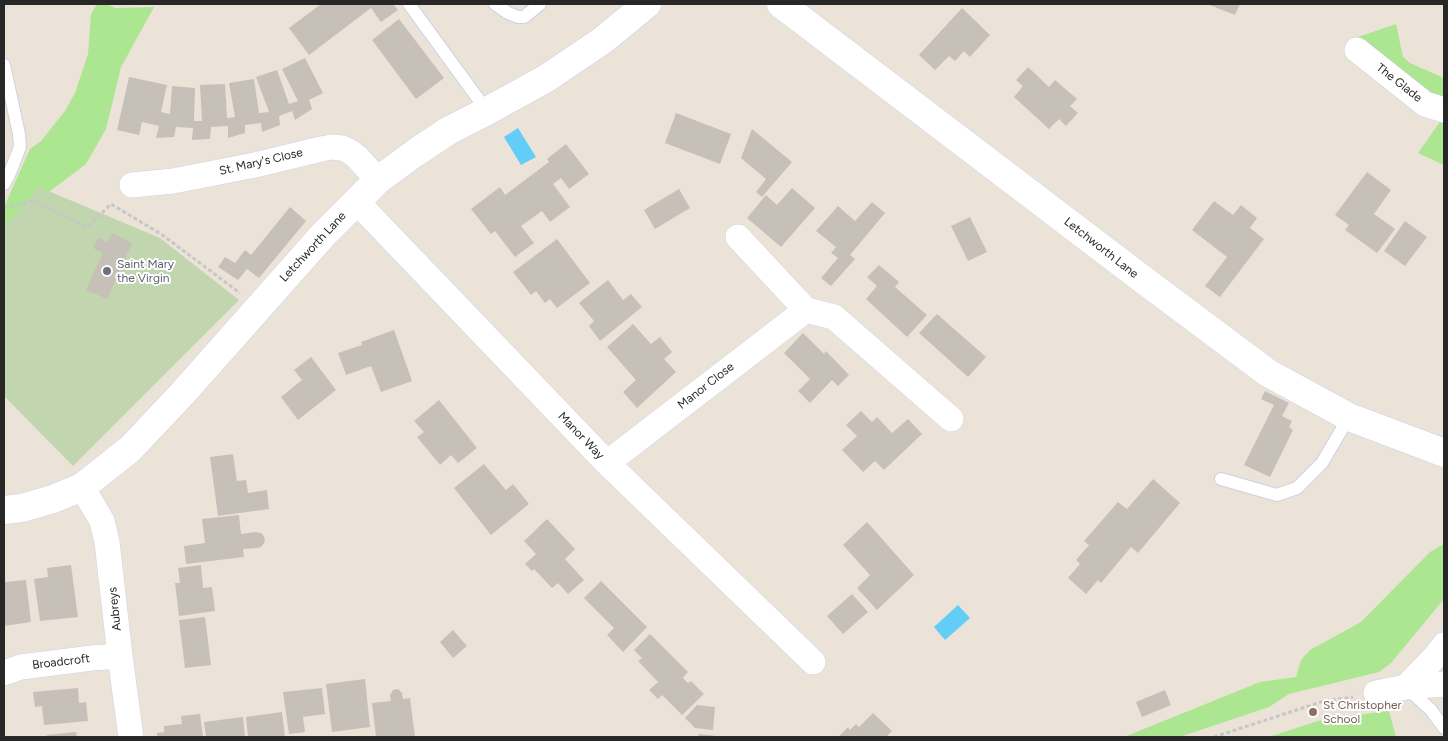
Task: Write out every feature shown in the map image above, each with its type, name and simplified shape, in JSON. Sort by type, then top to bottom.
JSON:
[{"type":"street","name":"Letchworth Lane","points":[[4,510],[22,508],[53,499],[82,487],[130,449],[182,394],[323,235],[378,180],[415,152],[448,131],[547,78],[603,40],[648,4]]},
{"type":"street","name":"Letchworth Lane","points":[[781,4],[1268,373],[1349,417],[1444,453]]},
{"type":"street","name":"The Glade","points":[[1357,50],[1425,104],[1444,110]]},
{"type":"street","name":"St. Mary's Close","points":[[132,185],[173,181],[332,147],[349,151],[378,180]]},
{"type":"street","name":"Manor Way","points":[[356,201],[607,463],[813,662]]},
{"type":"street","points":[[738,237],[806,310],[834,317],[951,419]]},
{"type":"street","name":"Manor Close","points":[[607,463],[806,310]]},
{"type":"street","name":"Aubreys","points":[[82,487],[102,521],[107,542],[131,737]]},
{"type":"street","points":[[1406,687],[1434,658],[1444,644]]},
{"type":"street","name":"Broadcroft","points":[[4,673],[20,667],[120,656]]},
{"type":"street","points":[[1376,693],[1406,687],[1444,684]]},
{"type":"lane","points":[[409,4],[486,111]]},
{"type":"lane","points":[[496,4],[508,13],[518,17],[524,16],[540,4]]},
{"type":"lane","points":[[4,66],[19,134],[20,147],[4,184]]},
{"type":"lane","points":[[1221,479],[1277,495],[1297,488],[1322,463],[1349,417]]},
{"type":"lane","points":[[1406,687],[1431,710],[1444,728]]},
{"type":"path","points":[[4,208],[33,201],[88,226],[111,204],[161,234],[258,307]]},
{"type":"path","points":[[1214,737],[1324,701],[1376,693]]},
{"type":"green space","points":[[97,4],[107,4],[115,8],[154,7],[121,67],[106,129],[86,164],[4,226],[4,207],[30,149],[41,141],[65,111],[75,93],[88,54],[91,14]]},
{"type":"green space","points":[[1396,24],[1403,57],[1410,63],[1444,78],[1444,109],[1381,68],[1352,39]]},
{"type":"green space","points":[[1442,119],[1444,120],[1444,165],[1418,153]]},
{"type":"green space","points":[[39,187],[160,238],[239,300],[73,466],[4,396],[4,227]]},
{"type":"green space","points":[[1444,544],[1444,599],[1391,663],[1379,672],[1289,694],[1269,707],[1180,737],[1124,737],[1260,682],[1296,677],[1301,660],[1310,650],[1361,622],[1430,552]]},
{"type":"green space","points":[[1389,711],[1396,737],[1269,737],[1324,719]]},
{"type":"water","points":[[518,128],[536,157],[521,165],[504,137]]},
{"type":"water","points":[[958,605],[970,618],[945,640],[934,627]]},
{"type":"building","points":[[321,4],[393,4],[398,10],[381,22],[371,8],[309,55],[289,28]]},
{"type":"building","points":[[1207,4],[1240,4],[1235,15]]},
{"type":"building","points":[[962,8],[990,35],[970,57],[964,51],[955,61],[949,56],[935,70],[919,55]]},
{"type":"building","points":[[399,19],[444,78],[416,99],[372,40]]},
{"type":"building","points":[[305,58],[323,93],[309,100],[312,109],[295,120],[292,111],[279,116],[280,125],[262,132],[261,123],[245,125],[245,133],[228,138],[228,126],[211,127],[210,139],[192,140],[193,128],[176,127],[174,137],[156,138],[159,126],[142,122],[139,135],[117,130],[129,77],[167,85],[161,112],[170,114],[172,86],[195,88],[194,121],[202,121],[200,85],[225,84],[227,118],[235,117],[229,83],[254,79],[259,113],[269,112],[256,77],[277,70],[289,104],[298,101],[282,69]]},
{"type":"building","points":[[1028,67],[1049,87],[1055,80],[1077,99],[1070,106],[1078,113],[1066,126],[1059,119],[1049,129],[1014,97],[1023,86],[1016,80]]},
{"type":"building","points":[[676,113],[731,134],[720,164],[665,143]]},
{"type":"building","points":[[752,129],[792,162],[762,197],[756,192],[766,179],[741,158]]},
{"type":"building","points":[[566,144],[589,174],[569,189],[561,178],[553,184],[570,207],[550,222],[542,211],[521,226],[534,243],[515,257],[495,231],[491,234],[471,209],[500,187],[505,195],[549,162],[547,159]]},
{"type":"building","points":[[1367,172],[1391,190],[1374,214],[1395,229],[1377,253],[1345,230],[1349,225],[1335,215]]},
{"type":"building","points":[[792,188],[815,208],[781,247],[747,218],[766,195],[777,205]]},
{"type":"building","points":[[679,189],[690,208],[655,229],[644,210]]},
{"type":"building","points":[[1214,201],[1233,215],[1241,205],[1257,218],[1250,228],[1264,239],[1220,297],[1205,286],[1227,257],[1192,230]]},
{"type":"building","points":[[872,202],[885,213],[850,255],[855,259],[831,286],[821,278],[838,258],[831,253],[836,247],[816,231],[838,206],[855,221]]},
{"type":"building","points":[[290,207],[306,221],[259,278],[247,269],[238,280],[218,267],[225,257],[235,263],[245,250],[251,255]]},
{"type":"building","points":[[970,217],[987,252],[968,261],[951,226]]},
{"type":"building","points":[[1405,221],[1427,237],[1405,266],[1384,251]]},
{"type":"building","name":"Saint Mary the Virgin","points":[[112,233],[132,243],[107,299],[86,290],[103,253],[93,248],[98,238],[107,242]]},
{"type":"building","points":[[557,239],[590,283],[557,308],[550,299],[545,303],[536,291],[531,295],[513,272]]},
{"type":"building","points":[[879,265],[899,282],[895,287],[927,315],[907,337],[866,299],[877,286],[867,277]]},
{"type":"building","points":[[608,280],[623,300],[631,294],[642,307],[600,341],[589,326],[594,321],[579,303]]},
{"type":"building","points":[[937,314],[986,357],[968,377],[919,333]]},
{"type":"building","points":[[633,324],[651,344],[660,337],[672,352],[664,359],[676,372],[637,408],[623,392],[636,380],[607,347]]},
{"type":"building","points":[[394,330],[412,381],[381,392],[371,366],[346,375],[338,353],[362,345],[361,342]]},
{"type":"building","points":[[803,333],[824,354],[826,351],[849,375],[838,386],[832,380],[810,403],[798,391],[810,379],[784,353]]},
{"type":"building","points":[[311,357],[336,390],[298,420],[281,397],[302,380],[294,370]]},
{"type":"building","points":[[1265,391],[1289,403],[1282,416],[1292,421],[1289,427],[1293,430],[1270,477],[1244,465],[1274,405],[1261,399]]},
{"type":"building","points":[[439,400],[477,448],[458,463],[451,455],[440,465],[417,437],[424,432],[414,421]]},
{"type":"building","points":[[861,411],[872,422],[877,417],[892,433],[908,419],[922,434],[884,470],[875,461],[863,472],[842,450],[857,436],[846,425]]},
{"type":"building","points":[[233,454],[237,481],[246,480],[248,493],[267,490],[269,509],[218,516],[210,457]]},
{"type":"building","points":[[484,464],[506,490],[513,484],[529,504],[491,535],[454,488]]},
{"type":"building","points":[[1153,479],[1180,503],[1138,553],[1131,547],[1101,583],[1098,580],[1086,594],[1068,578],[1080,564],[1076,560],[1089,545],[1084,541],[1118,502],[1127,509]]},
{"type":"building","points":[[239,515],[241,534],[261,533],[265,541],[262,546],[243,549],[244,557],[186,564],[184,546],[205,543],[202,519]]},
{"type":"building","points":[[547,519],[575,549],[565,559],[584,580],[568,594],[558,583],[552,588],[534,569],[532,571],[525,564],[536,554],[524,541]]},
{"type":"building","points":[[867,522],[914,575],[877,610],[857,588],[870,575],[843,545]]},
{"type":"building","points":[[71,565],[78,617],[40,621],[34,579],[48,577],[47,568]]},
{"type":"building","points":[[201,565],[203,588],[212,587],[215,611],[179,616],[175,583],[180,583],[178,568]]},
{"type":"building","points":[[26,580],[31,622],[4,626],[4,582]]},
{"type":"building","points":[[601,581],[647,627],[623,652],[607,635],[614,628],[584,598]]},
{"type":"building","points":[[852,594],[868,612],[843,634],[827,616]]},
{"type":"building","points":[[205,617],[211,665],[185,668],[179,620]]},
{"type":"building","points":[[453,630],[467,646],[453,658],[440,642]]},
{"type":"building","points":[[650,634],[688,672],[683,678],[688,683],[691,681],[704,694],[682,715],[662,695],[658,699],[649,690],[658,682],[638,661],[642,658],[634,650]]},
{"type":"building","points":[[365,679],[370,727],[332,732],[326,684]]},
{"type":"building","points":[[78,688],[79,703],[86,702],[88,721],[44,725],[42,706],[35,707],[33,692]]},
{"type":"building","points":[[322,688],[325,714],[303,717],[305,732],[289,734],[283,692]]},
{"type":"building","points":[[398,689],[402,693],[403,699],[410,698],[415,737],[376,737],[372,703],[391,701],[390,695],[393,690]]},
{"type":"building","points":[[1165,690],[1171,705],[1142,717],[1136,702]]},
{"type":"building","points":[[697,705],[715,707],[713,730],[695,728],[685,718]]},
{"type":"building","points":[[282,712],[285,737],[248,737],[246,717]]},
{"type":"building","points":[[873,713],[892,731],[886,737],[838,737],[848,727],[850,730],[856,724],[859,727]]},
{"type":"building","points":[[200,714],[203,737],[157,737],[157,733],[164,732],[164,726],[182,724],[181,716]]},
{"type":"building","points":[[243,717],[245,737],[206,737],[204,722]]},
{"type":"building","points":[[76,732],[77,737],[47,737],[47,735]]},
{"type":"building","points":[[699,734],[717,736],[717,737],[698,737]]},
{"type":"place","name":"Saint Mary the Virgin","points":[[107,271]]},
{"type":"place","name":"St Christopher School","points":[[1313,712]]}]
